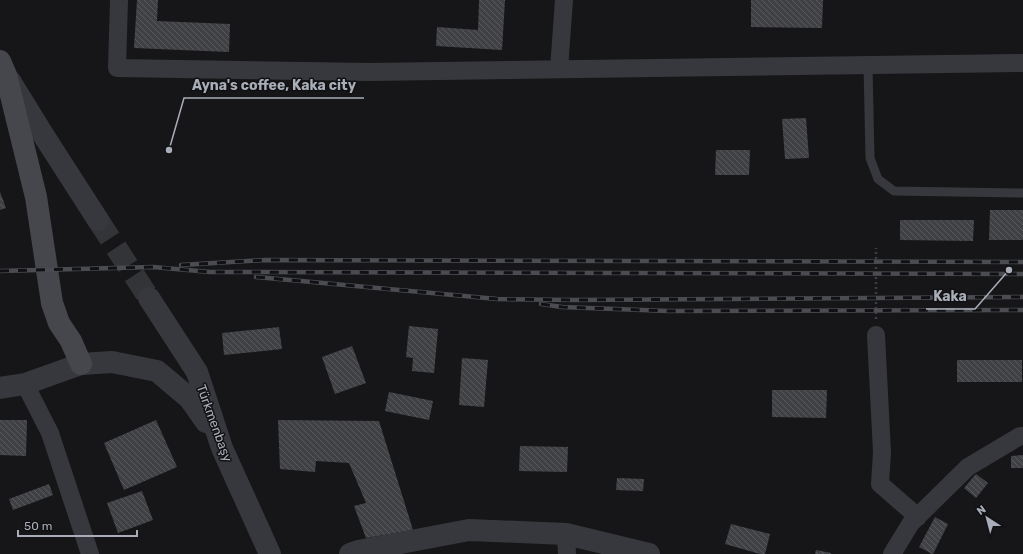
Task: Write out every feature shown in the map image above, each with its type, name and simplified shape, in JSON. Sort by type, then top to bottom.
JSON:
[{"type":"main road","points":[[3,68],[36,198],[52,303],[59,322],[71,341],[81,364]]},
{"type":"street","points":[[119,0],[117,68],[369,72],[1023,63]]},
{"type":"street","points":[[559,69],[564,0]]},
{"type":"street","points":[[3,68],[44,136],[98,220]]},
{"type":"street","name":"Türkmenbaşy","points":[[149,298],[197,372],[222,448],[270,554]]},
{"type":"street","points":[[876,335],[882,452],[880,484],[918,517]]},
{"type":"street","points":[[0,388],[25,384],[81,364],[112,362],[157,371],[189,398],[222,448]]},
{"type":"street","points":[[25,384],[50,433],[90,554]]},
{"type":"street","points":[[892,554],[912,523],[968,467],[1020,436],[1023,436]]},
{"type":"street","points":[[350,554],[358,551],[469,530],[649,554]]},
{"type":"lane","points":[[868,65],[870,158],[878,179],[894,191],[1023,193]]},
{"type":"path","points":[[876,248],[876,335]]},
{"type":"building","points":[[137,0],[158,0],[157,21],[230,24],[229,52],[134,48]]},
{"type":"building","points":[[479,0],[505,0],[502,50],[436,46],[437,27],[478,30]]},
{"type":"building","points":[[751,0],[823,0],[822,28],[751,27]]},
{"type":"building","points":[[806,118],[809,158],[785,159],[782,119]]},
{"type":"building","points":[[716,150],[750,150],[749,175],[715,175]]},
{"type":"building","points":[[0,192],[6,208],[0,210]]},
{"type":"building","points":[[990,210],[1023,210],[1023,240],[989,240]]},
{"type":"building","points":[[900,220],[974,220],[973,241],[900,240]]},
{"type":"building","points":[[409,326],[438,329],[434,373],[412,371],[413,358],[406,357]]},
{"type":"building","points":[[279,327],[282,349],[224,355],[222,333]]},
{"type":"building","points":[[352,346],[366,383],[335,394],[322,357]]},
{"type":"building","points":[[462,358],[488,360],[484,407],[459,405]]},
{"type":"building","points":[[957,360],[1022,360],[1022,382],[957,382]]},
{"type":"building","points":[[772,390],[827,390],[826,418],[772,417]]},
{"type":"building","points":[[389,392],[433,401],[429,420],[385,411]]},
{"type":"building","points":[[0,420],[27,420],[26,456],[0,455]]},
{"type":"building","points":[[156,420],[177,467],[124,490],[104,443]]},
{"type":"building","points":[[278,420],[379,421],[413,530],[366,538],[354,506],[366,503],[349,463],[316,461],[315,472],[280,469]]},
{"type":"building","points":[[520,446],[568,447],[567,472],[519,471]]},
{"type":"building","points":[[1023,455],[1023,468],[1011,468],[1011,456]]},
{"type":"building","points":[[976,474],[988,483],[976,498],[964,488]]},
{"type":"building","points":[[617,478],[644,479],[643,491],[616,490]]},
{"type":"building","points":[[49,484],[53,495],[13,510],[9,499]]},
{"type":"building","points":[[142,491],[153,520],[118,533],[107,503]]},
{"type":"building","points":[[935,517],[948,524],[932,554],[919,547]]},
{"type":"building","points":[[731,524],[770,534],[765,554],[760,554],[725,544]]},
{"type":"building","points":[[816,550],[831,553],[831,554],[815,554]]},
{"type":"tunnel","points":[[98,220],[149,298]]},
{"type":"railway","points":[[181,265],[266,260],[1023,262]]},
{"type":"railway","points":[[0,271],[153,267],[210,272],[1023,274]]},
{"type":"railway","points":[[256,277],[497,299],[575,300],[1023,297]]},
{"type":"railway","points":[[541,304],[562,307],[668,311],[1023,310]]},
{"type":"place","name":"Ayna's coffee, Kaka city","points":[[169,150]]},
{"type":"place","name":"Kaka","points":[[1009,270]]}]
